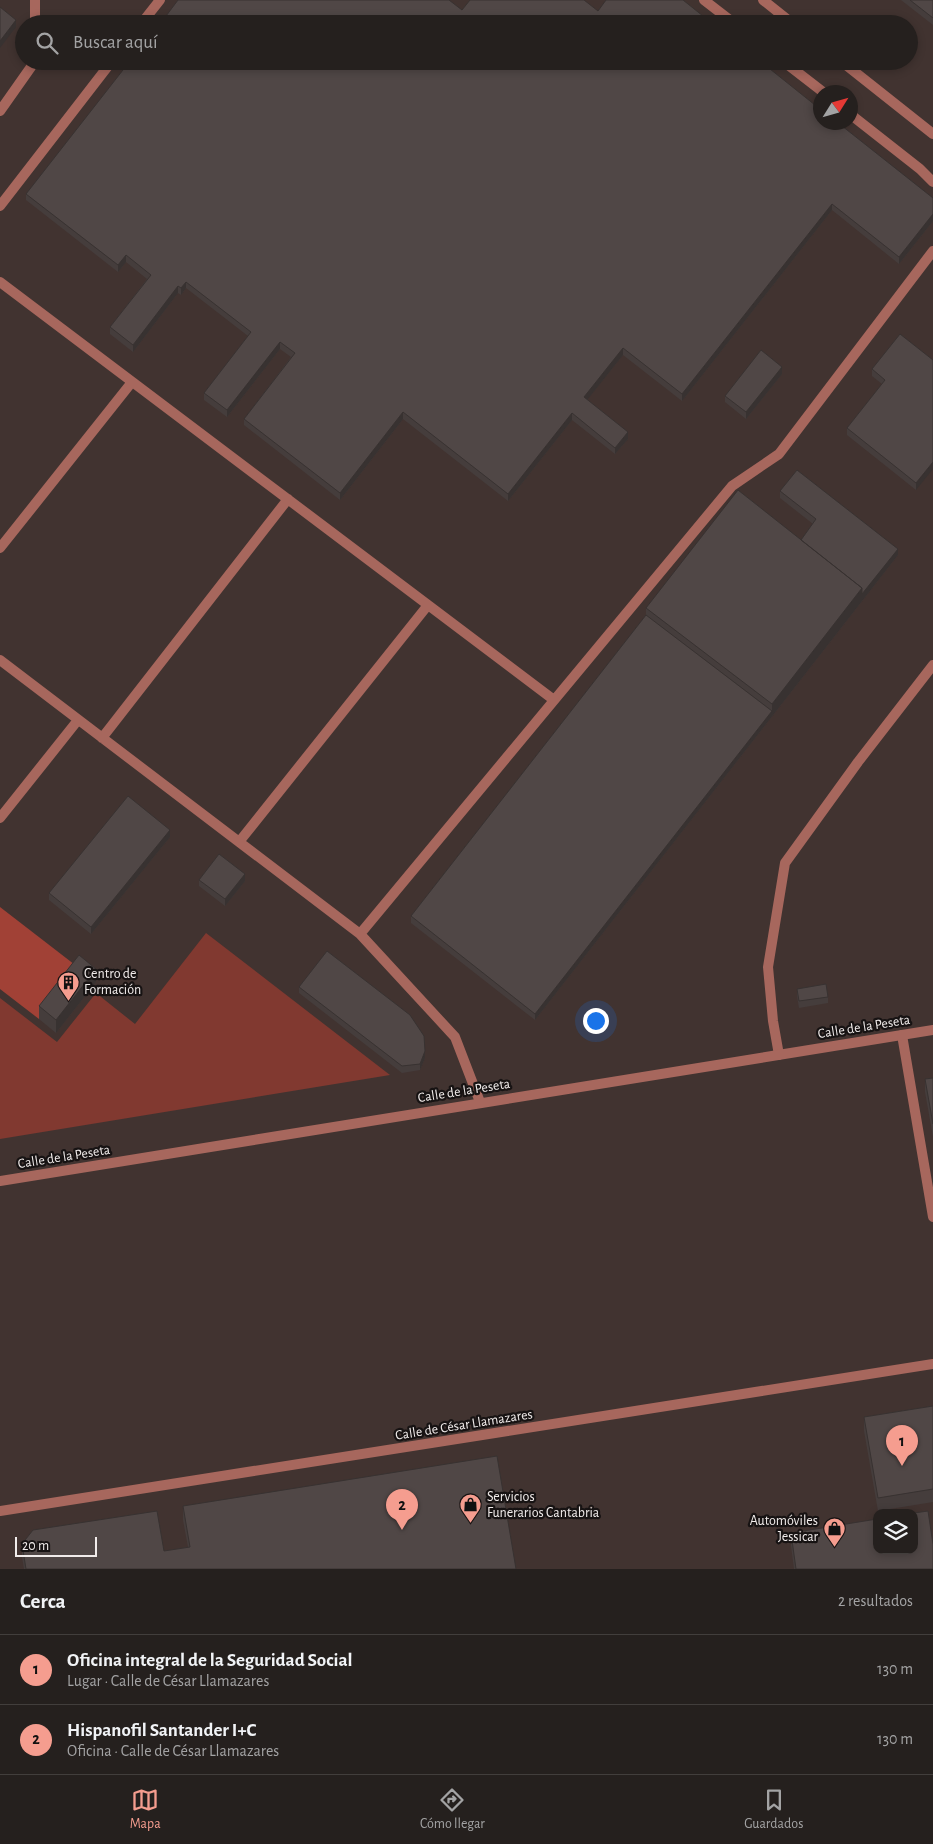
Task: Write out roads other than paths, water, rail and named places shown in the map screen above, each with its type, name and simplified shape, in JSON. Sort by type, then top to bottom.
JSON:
[{"type":"street","points":[[34,15],[35,0]]},
{"type":"street","points":[[148,15],[160,0]]},
{"type":"street","points":[[704,0],[723,15]]},
{"type":"street","points":[[763,0],[782,15]]},
{"type":"street","points":[[0,111],[28,70]]},
{"type":"street","points":[[0,206],[105,70]]},
{"type":"street","points":[[794,70],[813,85]]},
{"type":"street","points":[[852,70],[933,134]]},
{"type":"street","points":[[858,120],[920,169],[933,182]]},
{"type":"street","points":[[360,934],[732,486],[779,454],[933,251]]},
{"type":"street","points":[[0,282],[554,700]]},
{"type":"street","points":[[0,548],[132,382]]},
{"type":"street","points":[[102,738],[288,499]]},
{"type":"street","points":[[239,842],[428,605]]},
{"type":"street","points":[[0,660],[360,934],[454,1037],[480,1102]]},
{"type":"street","points":[[778,1054],[772,1021],[768,967],[785,863],[858,762],[933,665]]},
{"type":"street","points":[[0,818],[78,720]]},
{"type":"street","name":"Calle de la Peseta","points":[[0,1181],[933,1030]]},
{"type":"street","points":[[902,1035],[933,1217]]},
{"type":"street","name":"Calle de César Llamazares","points":[[0,1511],[933,1364]]},
{"type":"place","name":"Centro de Formación","points":[[68,1001]]},
{"type":"place","name":"Oficina integral de la Seguridad Social","points":[[902,1466]]},
{"type":"place","name":"Servicios Funerarios Cantabria","points":[[471,1524]]},
{"type":"place","name":"Hispanofil Santander I+C","points":[[402,1530]]},
{"type":"place","name":"Automóviles Jessicar","points":[[834,1548]]}]
